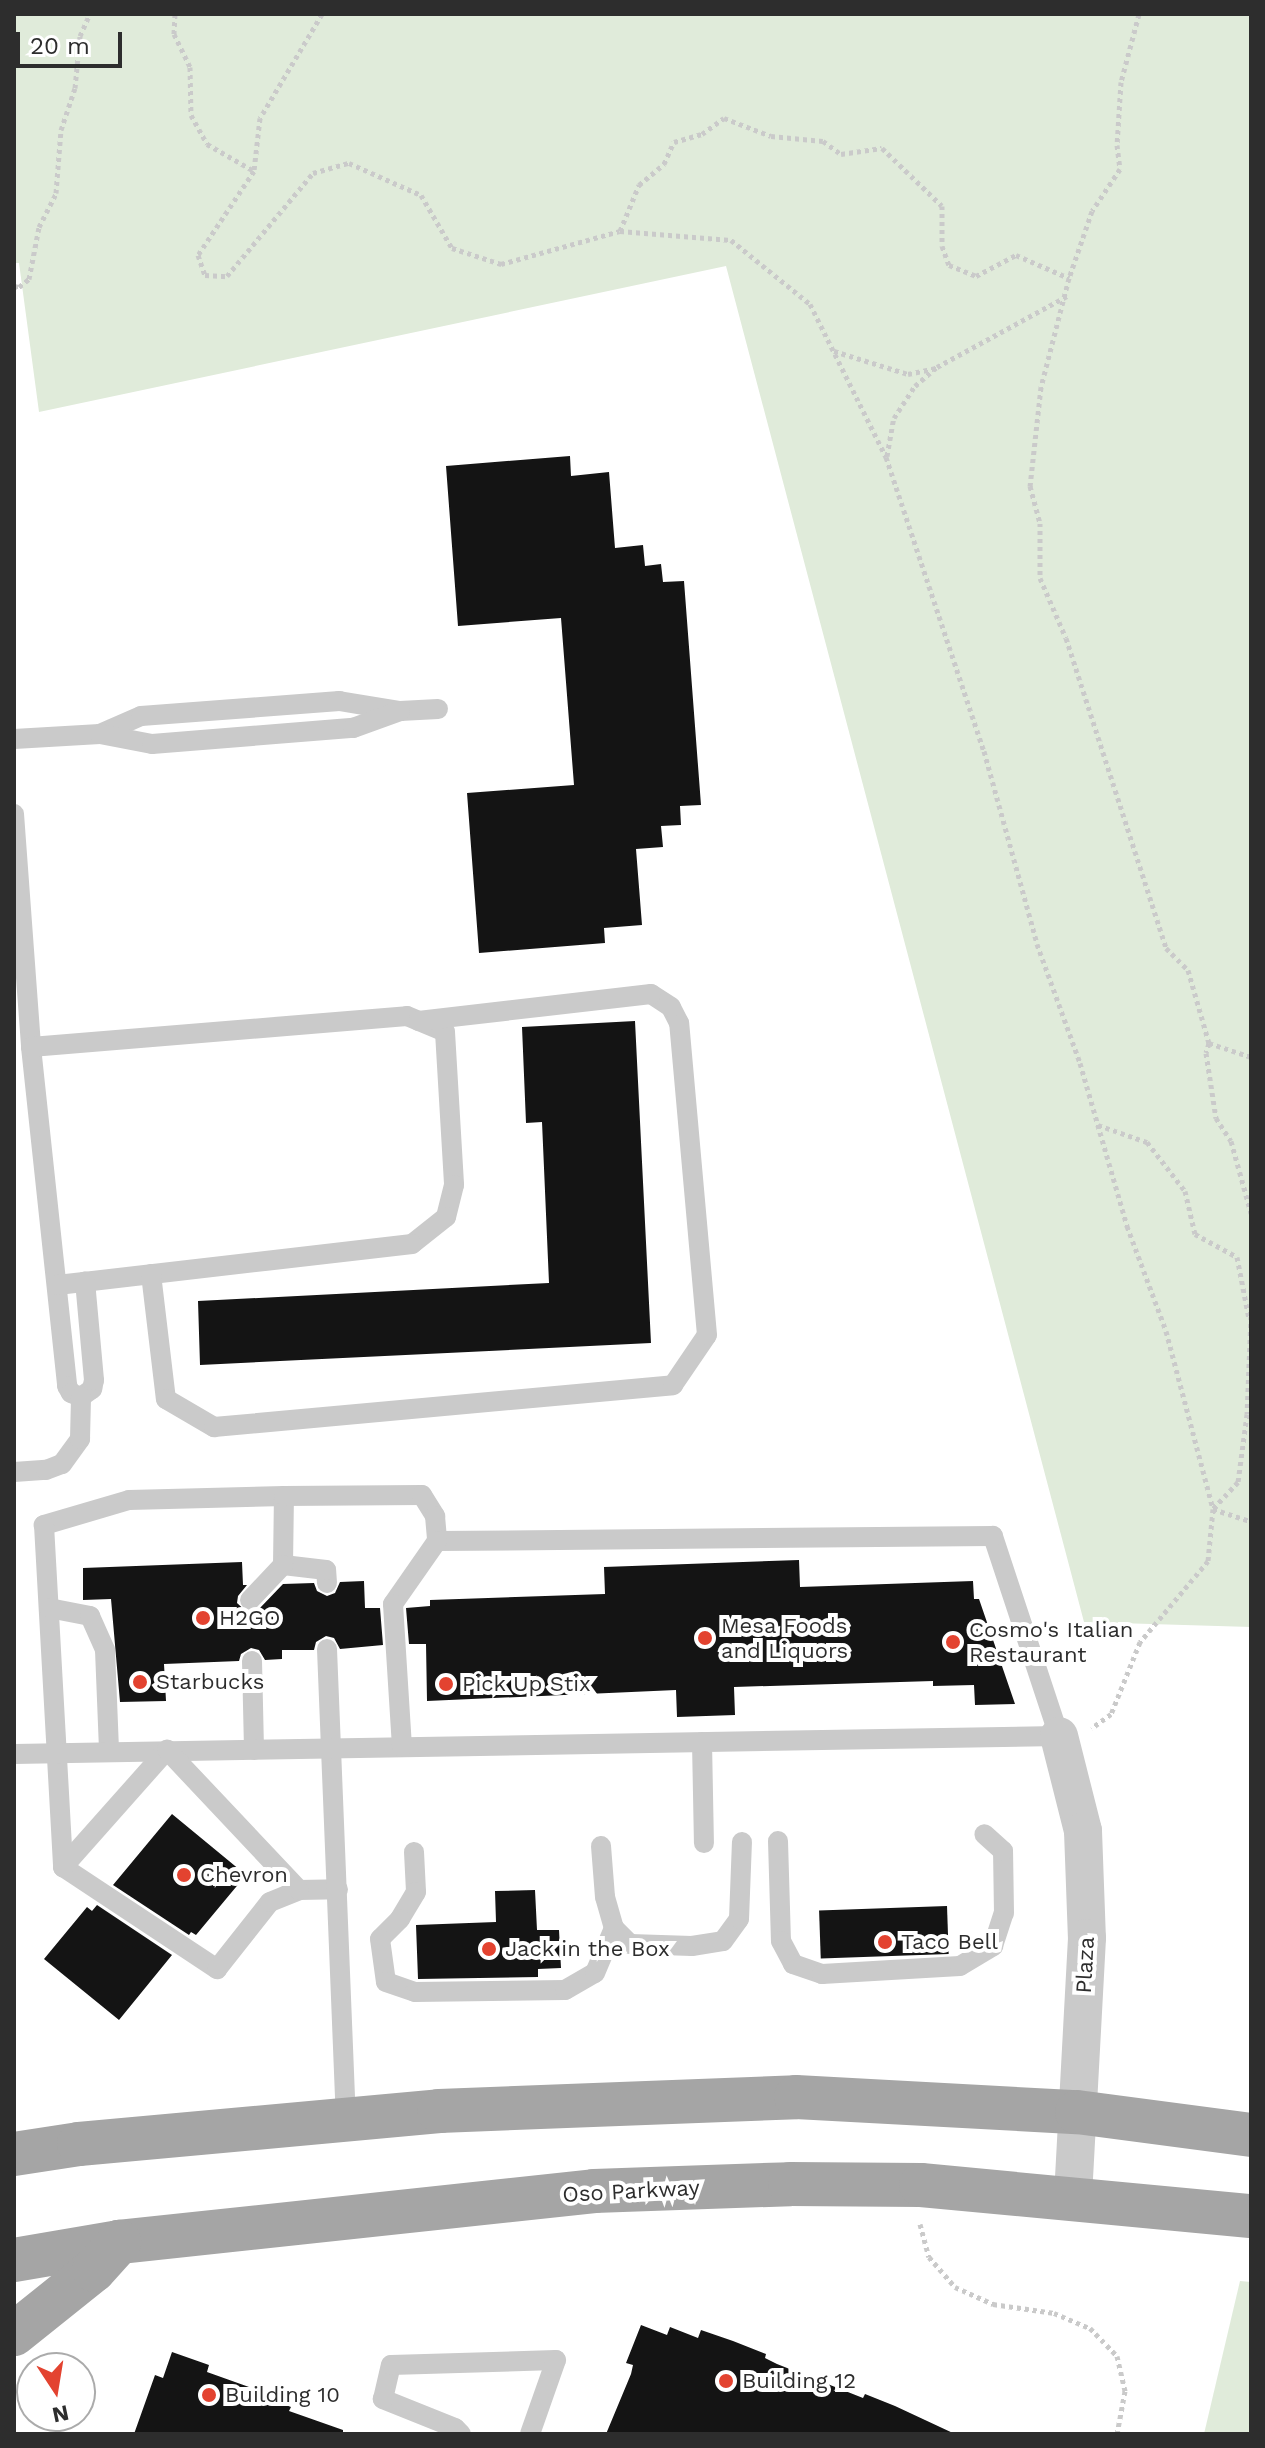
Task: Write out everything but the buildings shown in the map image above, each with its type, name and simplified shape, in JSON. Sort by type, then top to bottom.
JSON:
[{"type":"main road","points":[[14,2154],[346,2118],[574,2104],[796,2097],[1077,2112],[1251,2135]]},
{"type":"main road","name":"Oso Parkway","points":[[14,2260],[119,2242],[594,2191],[790,2184],[921,2185],[1251,2216]]},
{"type":"main road","points":[[14,2334],[94,2270],[119,2242]]},
{"type":"street","name":"Plaza","points":[[1061,1743],[1083,1831],[1087,1938],[1073,2198]]},
{"type":"lane","points":[[100,734],[141,716],[339,701],[400,711],[438,709]]},
{"type":"lane","points":[[14,739],[100,734],[152,744],[353,728],[400,711]]},
{"type":"lane","points":[[14,814],[31,1047],[67,1386],[71,1393],[81,1397]]},
{"type":"lane","points":[[151,1274],[166,1399],[214,1427],[673,1385],[707,1335],[679,1023],[671,1007],[651,994],[419,1021]]},
{"type":"lane","points":[[31,1047],[407,1016],[445,1032],[454,1185],[446,1217],[412,1244],[57,1285]]},
{"type":"lane","points":[[81,1397],[92,1389],[94,1380],[85,1281]]},
{"type":"lane","points":[[14,1472],[46,1470],[62,1464],[80,1439],[81,1397]]},
{"type":"lane","points":[[63,1867],[44,1525],[129,1500],[422,1495],[435,1516],[437,1541],[393,1604],[402,1747]]},
{"type":"lane","points":[[250,1600],[283,1565],[284,1496]]},
{"type":"lane","points":[[14,1754],[702,1742],[1061,1743],[993,1536],[437,1541]]},
{"type":"lane","points":[[283,1565],[326,1570],[327,1583]]},
{"type":"lane","points":[[49,1608],[90,1616],[105,1650],[109,1751]]},
{"type":"lane","points":[[327,1649],[346,2118]]},
{"type":"lane","points":[[252,1661],[254,1750]]},
{"type":"lane","points":[[702,1742],[704,1843]]},
{"type":"lane","points":[[63,1867],[167,1750]]},
{"type":"lane","points":[[167,1750],[299,1890]]},
{"type":"lane","points":[[778,1841],[781,1941],[793,1964],[822,1974],[960,1966],[993,1946],[1004,1913],[1003,1851],[984,1834]]},
{"type":"lane","points":[[601,1846],[605,1897],[614,1928],[630,1944],[692,1946],[723,1941],[739,1919],[742,1842]]},
{"type":"lane","points":[[414,1852],[416,1892],[400,1919],[380,1939],[386,1982],[415,1992],[565,1990],[595,1973],[614,1928]]},
{"type":"lane","points":[[63,1867],[217,1969],[270,1902],[299,1890],[338,1889]]},
{"type":"lane","points":[[461,2434],[455,2428],[383,2399],[391,2365],[556,2360],[530,2434]]},
{"type":"path","points":[[14,286],[19,287],[29,279],[39,227],[56,193],[61,130],[75,88],[80,36],[90,14]]},
{"type":"path","points":[[175,14],[174,34],[190,67],[191,115],[207,144],[254,171]]},
{"type":"path","points":[[322,14],[260,118],[254,171],[198,255],[205,275],[227,276],[313,173],[349,163],[421,195],[452,248],[501,264],[620,231],[731,240],[810,304],[886,457],[984,751],[1037,944],[1098,1125],[1127,1226],[1166,1331],[1213,1509],[1208,1561],[1140,1642],[1111,1714],[1061,1743]]},
{"type":"path","points":[[1139,14],[1121,82],[1117,145],[1120,169],[1092,211],[1069,278],[1067,296],[1041,387],[1030,486],[1040,523],[1040,578],[1066,638],[1166,948],[1188,970],[1209,1043],[1206,1053],[1216,1118],[1231,1141],[1251,1213]]},
{"type":"path","points":[[620,231],[639,185],[664,164],[674,142],[702,134],[724,118],[771,136],[823,141],[841,154],[882,148],[942,206],[942,246],[949,265],[976,276],[1016,255],[1069,278]]},
{"type":"path","points":[[886,457],[894,418],[915,386],[937,367],[1067,296]]},
{"type":"path","points":[[834,351],[908,374],[937,367]]},
{"type":"path","points":[[1209,1043],[1251,1057]]},
{"type":"path","points":[[1098,1125],[1147,1142],[1185,1191],[1195,1234],[1237,1257],[1250,1317],[1247,1414],[1238,1482],[1213,1509]]},
{"type":"path","points":[[1213,1509],[1251,1521]]},
{"type":"path","points":[[921,2185],[920,2233],[929,2257],[955,2287],[993,2304],[1054,2313],[1090,2328],[1117,2356],[1125,2391],[1121,2428],[1117,2434]]},
{"type":"green space","points":[[14,14],[1251,14],[1251,1627],[1084,1622],[726,266],[39,412],[19,263],[14,263]]},
{"type":"green space","points":[[1240,2281],[1251,2282],[1251,2434],[1204,2434]]},
{"type":"place","name":"H2GO","points":[[203,1618]]},
{"type":"place","name":"Mesa Foods and Liquors","points":[[705,1638]]},
{"type":"place","name":"Cosmo's Italian Restaurant","points":[[953,1642]]},
{"type":"place","name":"Starbucks","points":[[140,1682]]},
{"type":"place","name":"Pick Up Stix","points":[[446,1684]]},
{"type":"place","name":"Chevron","points":[[184,1875]]},
{"type":"place","name":"Taco Bell","points":[[885,1942]]},
{"type":"place","name":"Jack in the Box","points":[[489,1949]]},
{"type":"place","name":"Building 12","points":[[726,2381]]},
{"type":"place","name":"Building 10","points":[[209,2395]]}]
